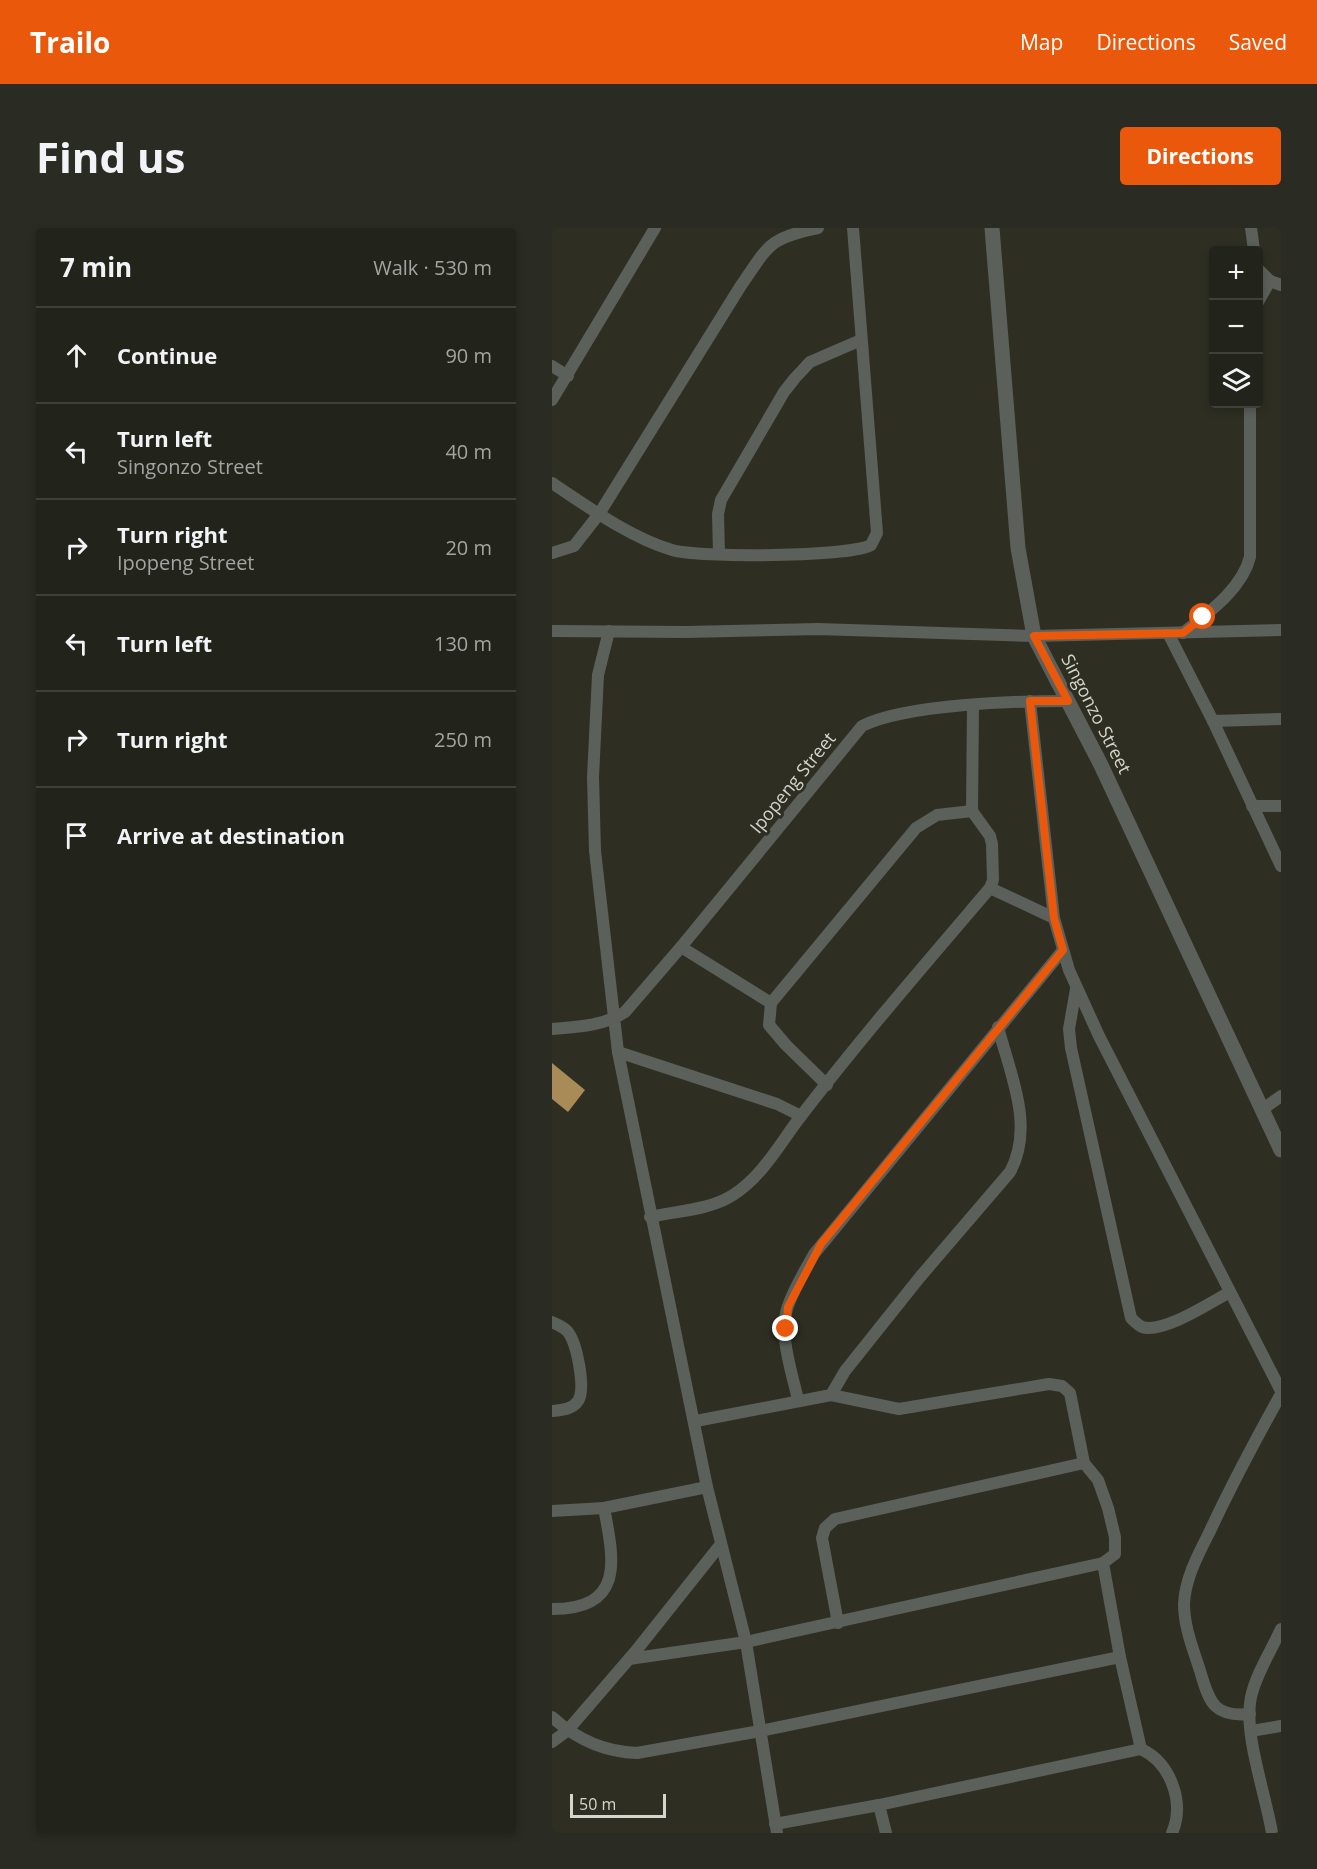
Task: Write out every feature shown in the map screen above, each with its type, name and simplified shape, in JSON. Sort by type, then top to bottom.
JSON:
[{"type":"street","points":[[552,400],[655,228]]},
{"type":"street","points":[[552,553],[574,546],[599,514],[740,287],[765,252],[779,237],[818,228]]},
{"type":"street","points":[[552,483],[599,514],[674,551],[720,554],[833,552],[860,550],[872,545],[877,533],[853,228]]},
{"type":"street","name":"Singonzo Street","points":[[992,228],[1018,548],[1034,636],[1101,765],[1281,1150]]},
{"type":"street","points":[[1251,228],[1253,246]]},
{"type":"street","points":[[1260,300],[1276,283],[1263,273]]},
{"type":"street","points":[[720,554],[718,514],[721,500],[784,392],[810,362],[861,340]]},
{"type":"street","points":[[552,366],[568,376]]},
{"type":"street","points":[[1183,633],[1229,592],[1248,567],[1250,557],[1250,408]]},
{"type":"street","points":[[552,630],[818,628],[1034,636],[1281,630]]},
{"type":"street","points":[[609,631],[598,675],[598,721],[593,777],[595,851],[618,1052],[650,1217],[696,1421],[707,1488],[746,1642],[776,1829],[1141,1749],[1154,1757],[1173,1784],[1176,1812],[1172,1833]]},
{"type":"street","points":[[1168,633],[1213,721],[1281,866]]},
{"type":"street","points":[[1030,701],[1054,918],[1076,989],[1281,1392],[1210,1529],[1190,1576],[1184,1602],[1186,1626],[1212,1704],[1224,1713],[1250,1714]]},
{"type":"street","name":"Ipopeng Street","points":[[615,1019],[681,947],[862,726],[896,715],[1030,701],[1068,701]]},
{"type":"street","points":[[650,1217],[712,1204],[733,1196],[765,1165],[801,1116],[990,888],[993,880],[992,844],[990,836],[972,811],[973,706]]},
{"type":"street","points":[[1213,721],[1281,719]]},
{"type":"street","points":[[1252,806],[1281,806]]},
{"type":"street","points":[[827,1084],[786,1045],[769,1024],[771,1003],[916,828],[937,815],[972,811]]},
{"type":"street","points":[[990,888],[1054,918]]},
{"type":"street","points":[[681,947],[771,1003]]},
{"type":"street","points":[[798,1400],[787,1349],[786,1318],[788,1307],[814,1254],[1063,950]]},
{"type":"street","points":[[1076,989],[1070,1029],[1071,1048],[1131,1318],[1141,1326],[1160,1326],[1230,1292]]},
{"type":"street","points":[[552,1029],[615,1019]]},
{"type":"street","points":[[831,1395],[845,1371],[1010,1172],[1019,1155],[1022,1126],[998,1027]]},
{"type":"street","points":[[618,1052],[777,1104],[801,1116]]},
{"type":"street","points":[[1263,1109],[1281,1096]]},
{"type":"street","points":[[552,1322],[567,1331],[572,1340],[582,1387],[578,1402],[570,1408],[552,1411]]},
{"type":"street","points":[[629,1659],[746,1642],[838,1623],[1103,1563],[1115,1554],[1114,1532],[1098,1480],[1084,1463],[1070,1393],[1056,1384],[899,1409],[831,1395],[696,1421]]},
{"type":"street","points":[[838,1623],[822,1538],[828,1523],[835,1519],[1084,1463]]},
{"type":"street","points":[[552,1511],[604,1508],[707,1488]]},
{"type":"street","points":[[552,1608],[578,1607],[586,1604],[600,1593],[608,1580],[613,1562],[604,1508]]},
{"type":"street","points":[[552,1742],[567,1731],[629,1659],[721,1544]]},
{"type":"street","points":[[1103,1563],[1119,1656],[1141,1749]]},
{"type":"street","points":[[1275,1828],[1251,1731],[1250,1714],[1255,1685],[1281,1629]]},
{"type":"street","points":[[552,1717],[567,1731],[609,1750],[637,1753],[760,1731],[1119,1656]]},
{"type":"street","points":[[1251,1731],[1281,1726]]},
{"type":"street","points":[[879,1805],[886,1833]]},
{"type":"building","points":[[552,1063],[585,1090],[568,1112],[552,1099]]},
{"type":"route","points":[[786,1329],[788,1307],[821,1244],[1063,950],[1054,918],[1036,773],[1030,701],[1068,701],[1034,636],[1183,633],[1203,617]]}]
